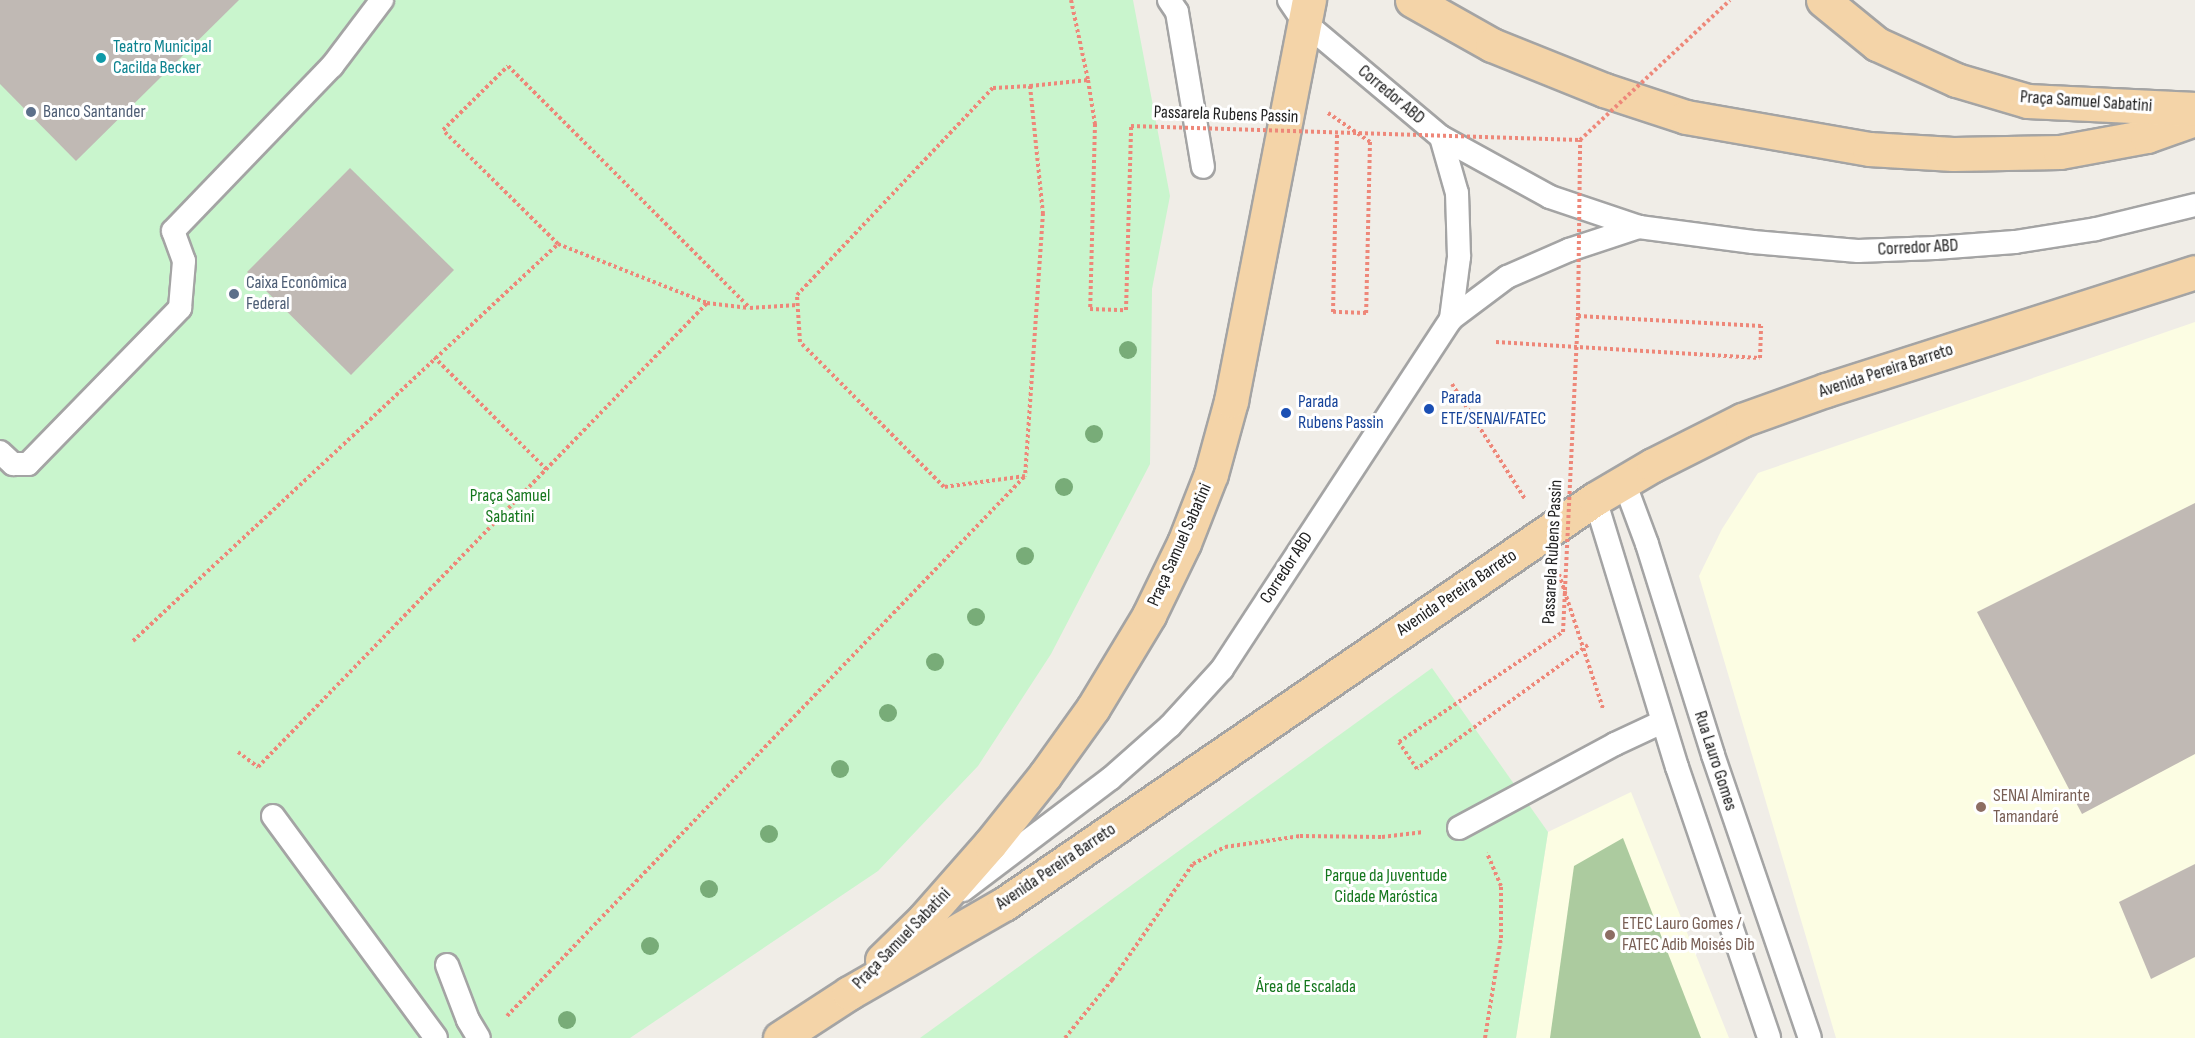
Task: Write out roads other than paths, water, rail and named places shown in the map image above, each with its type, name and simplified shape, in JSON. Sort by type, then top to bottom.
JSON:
[{"type":"main road","points":[[1412,0],[1492,45],[1604,90],[1686,117],[1869,149],[1953,154],[2060,152],[2147,136],[2195,119]]},
{"type":"main road","name":"Praça Samuel Sabatini","points":[[1823,0],[1877,44],[1956,80],[2007,95],[2028,101],[2195,109]]},
{"type":"main road","name":"Praça Samuel Sabatini","points":[[849,993],[924,919],[997,835],[1093,708],[1149,615],[1184,543],[1211,474],[1231,401],[1301,7]]},
{"type":"main road","name":"Avenida Pereira Barreto","points":[[780,1038],[849,993],[1004,904],[1595,499],[1624,482],[1742,420],[1826,390],[2195,272]]},
{"type":"lane","points":[[0,453],[13,464],[28,464],[180,308],[184,261],[173,231],[332,66],[382,0]]},
{"type":"lane","points":[[1170,0],[1177,12],[1203,167]]},
{"type":"lane","name":"Corredor ABD","points":[[1301,7],[1441,137],[1550,197],[1639,227],[1858,251],[2015,242],[2084,231],[2195,205]]},
{"type":"lane","points":[[1441,137],[1457,193],[1459,257],[1451,319]]},
{"type":"lane","name":"Corredor ABD","points":[[924,919],[1110,779],[1170,726],[1222,669],[1451,319],[1507,277],[1569,250],[1639,227]]},
{"type":"lane","name":"Rua Lauro Gomes","points":[[1624,482],[1647,544],[1713,755],[1810,1038]]},
{"type":"lane","name":"Rua Lauro Gomes","points":[[1595,499],[1662,722],[1769,1038]]},
{"type":"lane","points":[[1459,828],[1615,744],[1662,722]]},
{"type":"lane","points":[[273,816],[436,1038]]},
{"type":"lane","points":[[447,965],[468,1020],[479,1038]]},
{"type":"place","name":"Teatro Municipal Cacilda Becker","points":[[101,58]]},
{"type":"place","name":"Banco Santander","points":[[31,112]]},
{"type":"place","name":"Caixa Econômica Federal","points":[[234,294]]},
{"type":"place","name":"Parada ETE/SENAI/FATEC","points":[[1429,409]]},
{"type":"place","name":"Parada Rubens Passin","points":[[1286,413]]},
{"type":"place","name":"SENAI Almirante Tamandaré","points":[[1981,807]]},
{"type":"place","name":"ETEC Lauro Gomes / FATEC Adib Moisés Dib","points":[[1610,935]]},
{"type":"park label","name":"Parque da Juventude Cidade Maróstica","points":[[1386,887]]},
{"type":"park label","name":"Área de Escalada","points":[[1306,987]]}]
